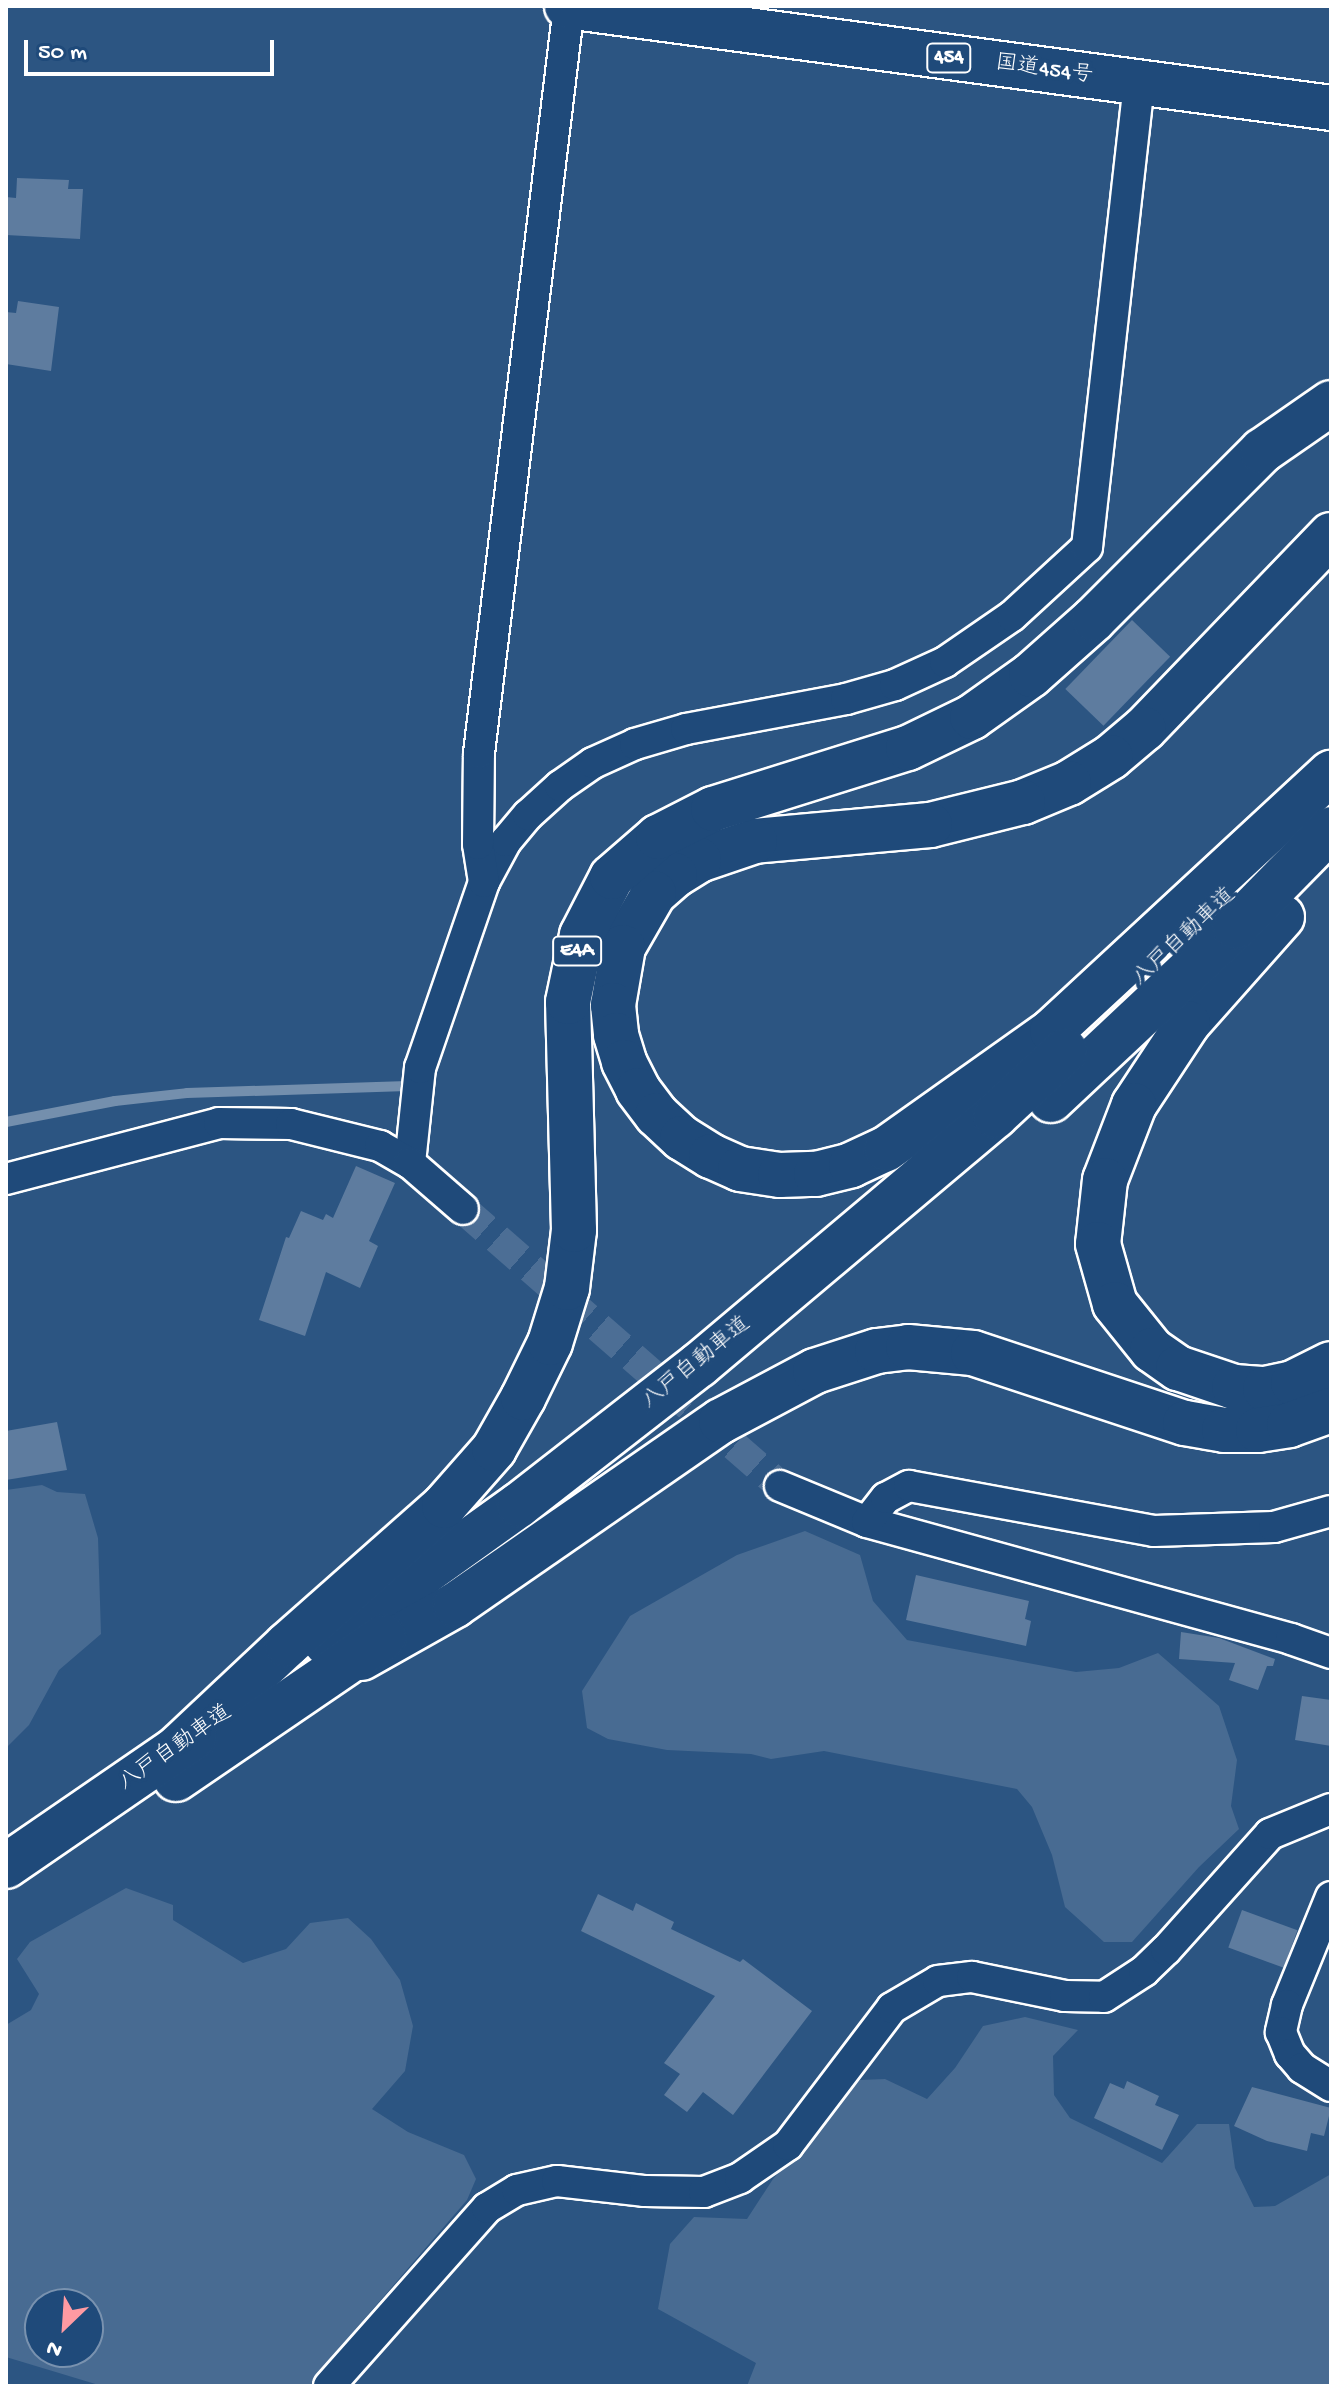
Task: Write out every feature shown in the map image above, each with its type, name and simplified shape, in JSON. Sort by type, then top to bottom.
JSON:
[{"type":"highway","name":"国道454号","points":[[568,6],[1331,108]]},
{"type":"highway","name":"E4A","points":[[172,1753],[287,1645],[444,1506],[494,1449],[523,1398],[550,1343],[567,1288],[574,1230],[568,1002],[582,935],[612,877],[658,837],[713,809],[908,748],[972,717],[1031,675],[1094,619],[1262,451],[1331,403]]},
{"type":"highway","name":"E4A","points":[[1331,535],[1144,729],[1111,757],[1069,783],[1023,802],[930,825],[755,841],[699,860],[675,875],[654,893],[623,947],[613,1005],[616,1035],[624,1062],[638,1090],[657,1115],[682,1138],[711,1156],[740,1169],[780,1175],[816,1174],[851,1165],[886,1149],[925,1124],[1052,1031],[1331,773]]},
{"type":"highway","name":"八戸自動車道","points":[[6,1866],[172,1753],[519,1505],[699,1365],[995,1116],[1245,882],[1331,793]]},
{"type":"highway","name":"八戸自動車道","points":[[6,1880],[130,1810],[337,1671],[534,1526],[716,1384],[1066,1086],[1235,927],[1331,829]]},
{"type":"highway","points":[[1331,862],[1188,1023],[1156,1067],[1116,1144],[1099,1211],[1098,1244],[1115,1304],[1152,1350],[1178,1368],[1234,1387],[1265,1389],[1293,1383],[1331,1364]]},
{"type":"highway","points":[[337,1671],[455,1605],[734,1413],[815,1371],[877,1351],[908,1347],[973,1353],[1185,1423],[1224,1430],[1258,1430],[1289,1425],[1331,1410]]},
{"type":"street","points":[[484,882],[478,844],[479,753],[568,6]]},
{"type":"street","points":[[410,1163],[420,1068],[484,882],[506,841],[528,815],[560,786],[593,763],[635,744],[686,729],[846,699],[895,685],[945,662],[1012,616],[1087,547],[1139,84]]},
{"type":"street","points":[[6,1179],[219,1123],[291,1124],[338,1133],[380,1146],[410,1163],[463,1209]]},
{"type":"street","points":[[780,1486],[867,1522],[1291,1639],[1331,1653]]},
{"type":"street","points":[[867,1522],[886,1498],[909,1486],[1154,1531],[1274,1527],[1331,1511]]},
{"type":"street","points":[[329,2386],[487,2208],[517,2190],[557,2181],[645,2191],[704,2192],[740,2178],[788,2145],[892,2008],[938,1981],[972,1977],[1065,1996],[1104,1997],[1155,1961],[1270,1834],[1331,1809]]},
{"type":"street","points":[[1331,1897],[1287,2005],[1281,2032],[1290,2054],[1302,2068],[1331,2086]]},
{"type":"shaded area","points":[[42,1485],[57,1492],[85,1494],[98,1538],[101,1634],[59,1670],[29,1725],[6,1748],[6,1490]]},
{"type":"shaded area","points":[[805,1531],[860,1555],[873,1601],[907,1640],[1076,1672],[1119,1668],[1158,1653],[1219,1706],[1237,1760],[1231,1806],[1239,1829],[1199,1867],[1132,1942],[1104,1942],[1065,1907],[1052,1855],[1032,1807],[1017,1789],[824,1751],[771,1759],[751,1754],[667,1750],[608,1739],[587,1728],[582,1691],[630,1616],[737,1555]]},
{"type":"shaded area","points":[[126,1888],[173,1905],[173,1920],[243,1963],[286,1949],[310,1923],[348,1918],[371,1939],[400,1980],[413,2026],[405,2071],[372,2109],[408,2132],[464,2155],[476,2179],[467,2200],[334,2354],[311,2386],[102,2386],[42,2368],[104,2368],[104,2288],[24,2288],[24,2362],[6,2357],[6,2025],[31,2010],[39,1994],[17,1959],[30,1942]]},
{"type":"shaded area","points":[[1025,2017],[1078,2030],[1053,2056],[1054,2095],[1070,2118],[1162,2163],[1197,2124],[1229,2124],[1235,2168],[1254,2207],[1275,2206],[1331,2174],[1331,2386],[747,2386],[756,2363],[658,2309],[670,2244],[694,2217],[747,2219],[773,2179],[860,2080],[885,2079],[927,2099],[955,2068],[983,2026]]},
{"type":"building","points":[[17,178],[69,180],[68,189],[83,189],[80,239],[6,235],[6,197],[16,198]]},
{"type":"building","points":[[18,301],[59,307],[51,371],[6,364],[6,312],[16,313]]},
{"type":"building","points":[[1132,620],[1170,657],[1103,726],[1065,689]]},
{"type":"building","points":[[356,1166],[395,1183],[369,1241],[378,1246],[360,1288],[326,1272],[305,1336],[259,1320],[286,1237],[289,1238],[301,1211],[323,1220],[326,1214],[333,1218]]},
{"type":"building","points":[[57,1422],[67,1470],[6,1480],[6,1431]]},
{"type":"building","points":[[916,1575],[1029,1601],[1025,1619],[1031,1621],[1026,1646],[906,1620]]},
{"type":"building","points":[[1181,1632],[1219,1638],[1275,1659],[1273,1666],[1267,1666],[1258,1690],[1229,1680],[1235,1663],[1179,1659]]},
{"type":"building","points":[[1302,1696],[1331,1700],[1331,1746],[1295,1740]]},
{"type":"building","points":[[598,1894],[633,1911],[636,1903],[674,1922],[671,1929],[740,1962],[743,1959],[812,2011],[733,2115],[703,2092],[687,2112],[664,2095],[680,2074],[664,2063],[715,1996],[581,1931]]},
{"type":"building","points":[[1242,1910],[1297,1930],[1284,1968],[1228,1948]]},
{"type":"building","points":[[1127,2081],[1159,2096],[1155,2105],[1179,2115],[1162,2150],[1094,2118],[1110,2083],[1124,2089]]},
{"type":"building","points":[[1252,2087],[1331,2108],[1324,2136],[1311,2133],[1307,2151],[1267,2141],[1234,2126]]},
{"type":"waterway","points":[[6,1122],[115,1101],[187,1093],[415,1086]]},
{"type":"tunnel","points":[[463,1209],[780,1486]]}]
